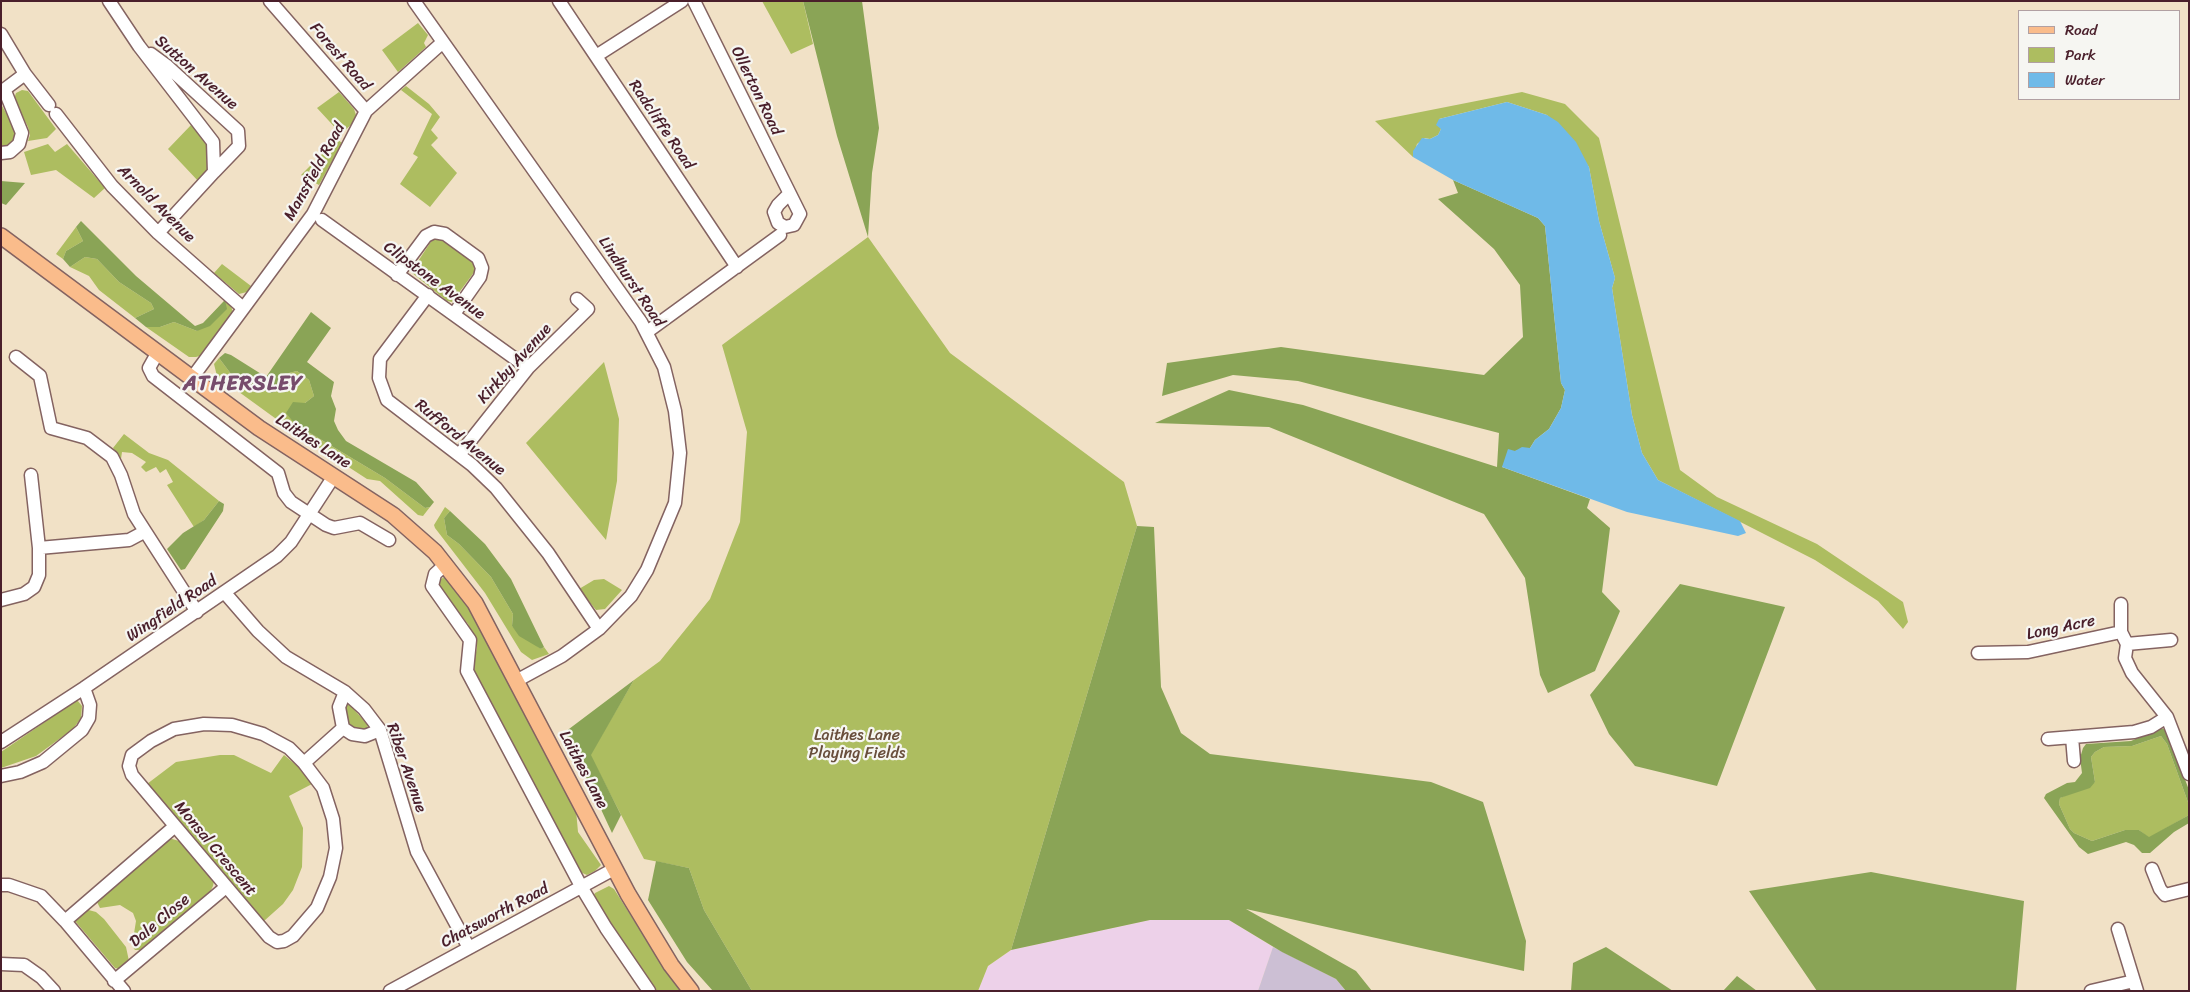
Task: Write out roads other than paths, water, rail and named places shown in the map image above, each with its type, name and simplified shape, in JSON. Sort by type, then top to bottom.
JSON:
[{"type":"main road","name":"Laithes Lane","points":[[1,236],[259,428],[408,526],[446,564],[475,603],[614,869],[646,926],[691,991]]},
{"type":"street","name":"Sutton Avenue","points":[[109,1],[139,46],[213,142],[214,172]]},
{"type":"street","name":"Forest Road","points":[[270,1],[366,112]]},
{"type":"street","name":"Lindhurst Road","points":[[414,1],[647,332],[664,367],[675,411],[680,453],[675,503],[648,570],[631,596],[598,629],[562,656],[516,681]]},
{"type":"street","name":"Radcliffe Road","points":[[559,1],[737,267]]},
{"type":"street","points":[[596,56],[682,1]]},
{"type":"street","name":"Ollerton Road","points":[[694,1],[789,194]]},
{"type":"street","name":"Arnold Avenue","points":[[1,34],[24,74],[112,186],[158,233],[243,308]]},
{"type":"street","name":"Mansfield Road","points":[[192,378],[313,214],[366,112],[443,42]]},
{"type":"street","name":"Sutton Avenue","points":[[139,46],[166,65],[238,131],[240,146],[158,233]]},
{"type":"street","points":[[1,152],[10,152],[19,144],[22,132],[3,92],[24,74]]},
{"type":"street","name":"Clipstone Avenue","points":[[322,220],[528,368]]},
{"type":"street","points":[[398,274],[426,236],[434,232],[445,234],[478,258],[482,268],[480,277],[454,314]]},
{"type":"street","points":[[647,332],[780,236]]},
{"type":"street","name":"Rufford Avenue","points":[[428,295],[380,359],[379,378],[387,400],[459,455],[496,488],[519,515],[564,576],[598,629]]},
{"type":"street","name":"Kirkby Avenue","points":[[459,455],[528,368],[588,309],[577,299]]},
{"type":"street","points":[[158,352],[149,368],[153,376],[278,473],[286,498],[334,528],[360,523],[389,540]]},
{"type":"street","points":[[16,357],[40,376],[51,428],[87,438],[112,457],[121,475],[134,514],[197,612]]},
{"type":"street","points":[[1,600],[24,594],[34,587],[39,575],[39,548],[31,475]]},
{"type":"street","name":"Wingfield Road","points":[[1,742],[197,612],[277,556],[291,542],[334,476]]},
{"type":"street","points":[[39,548],[129,540],[144,532]]},
{"type":"street","points":[[446,564],[435,574],[432,586],[470,640],[467,671],[582,888],[606,928],[649,991]]},
{"type":"street","name":"Riber Avenue","points":[[224,593],[258,632],[286,657],[345,692],[364,709],[380,730],[417,852],[469,948]]},
{"type":"street","points":[[2121,604],[2121,632],[2127,644],[2126,658],[2132,673],[2167,717],[2186,758],[2189,774]]},
{"type":"street","name":"Long Acre","points":[[1978,653],[2028,652],[2121,632]]},
{"type":"street","points":[[2127,644],[2171,640]]},
{"type":"street","points":[[1,776],[20,772],[43,762],[82,730],[89,718],[90,705],[84,688]]},
{"type":"street","points":[[345,692],[338,706],[342,728],[352,734],[365,736],[380,730]]},
{"type":"street","points":[[2048,739],[2134,732],[2150,727],[2167,717]]},
{"type":"street","name":"Monsal Crescent","points":[[204,724],[232,725],[263,734],[289,748],[304,763],[323,788],[332,819],[336,848],[330,877],[317,908],[293,936],[277,942],[268,938],[174,827],[132,775],[129,766],[132,755],[151,741],[174,729],[204,724]]},
{"type":"street","points":[[304,763],[342,728]]},
{"type":"street","points":[[2072,737],[2074,761]]},
{"type":"street","points":[[66,921],[174,827]]},
{"type":"street","name":"Chatsworth Road","points":[[390,991],[614,869]]},
{"type":"street","points":[[2152,869],[2160,889],[2165,895],[2189,889]]},
{"type":"street","points":[[1,885],[9,885],[41,896],[66,921],[124,991]]},
{"type":"street","name":"Dale Close","points":[[114,981],[226,887]]},
{"type":"street","points":[[2091,991],[2135,986],[2118,929]]},
{"type":"street","points":[[1,964],[24,965],[41,977],[54,991]]},
{"type":"water","points":[[1507,102],[1547,115],[1558,122],[1576,142],[1589,167],[1599,221],[1615,278],[1612,288],[1632,415],[1642,453],[1658,480],[1740,521],[1746,533],[1738,536],[1627,512],[1502,467],[1508,449],[1515,451],[1522,447],[1530,448],[1535,440],[1549,429],[1561,408],[1565,390],[1561,383],[1545,226],[1538,218],[1453,180],[1413,157],[1413,151],[1422,138],[1430,139],[1438,135],[1441,129],[1436,125],[1439,119]]},
{"type":"district","name":"ATHERSLEY","points":[[243,385]]},
{"type":"park label","name":"Laithes Lane Playing Fields","points":[[857,745]]}]
